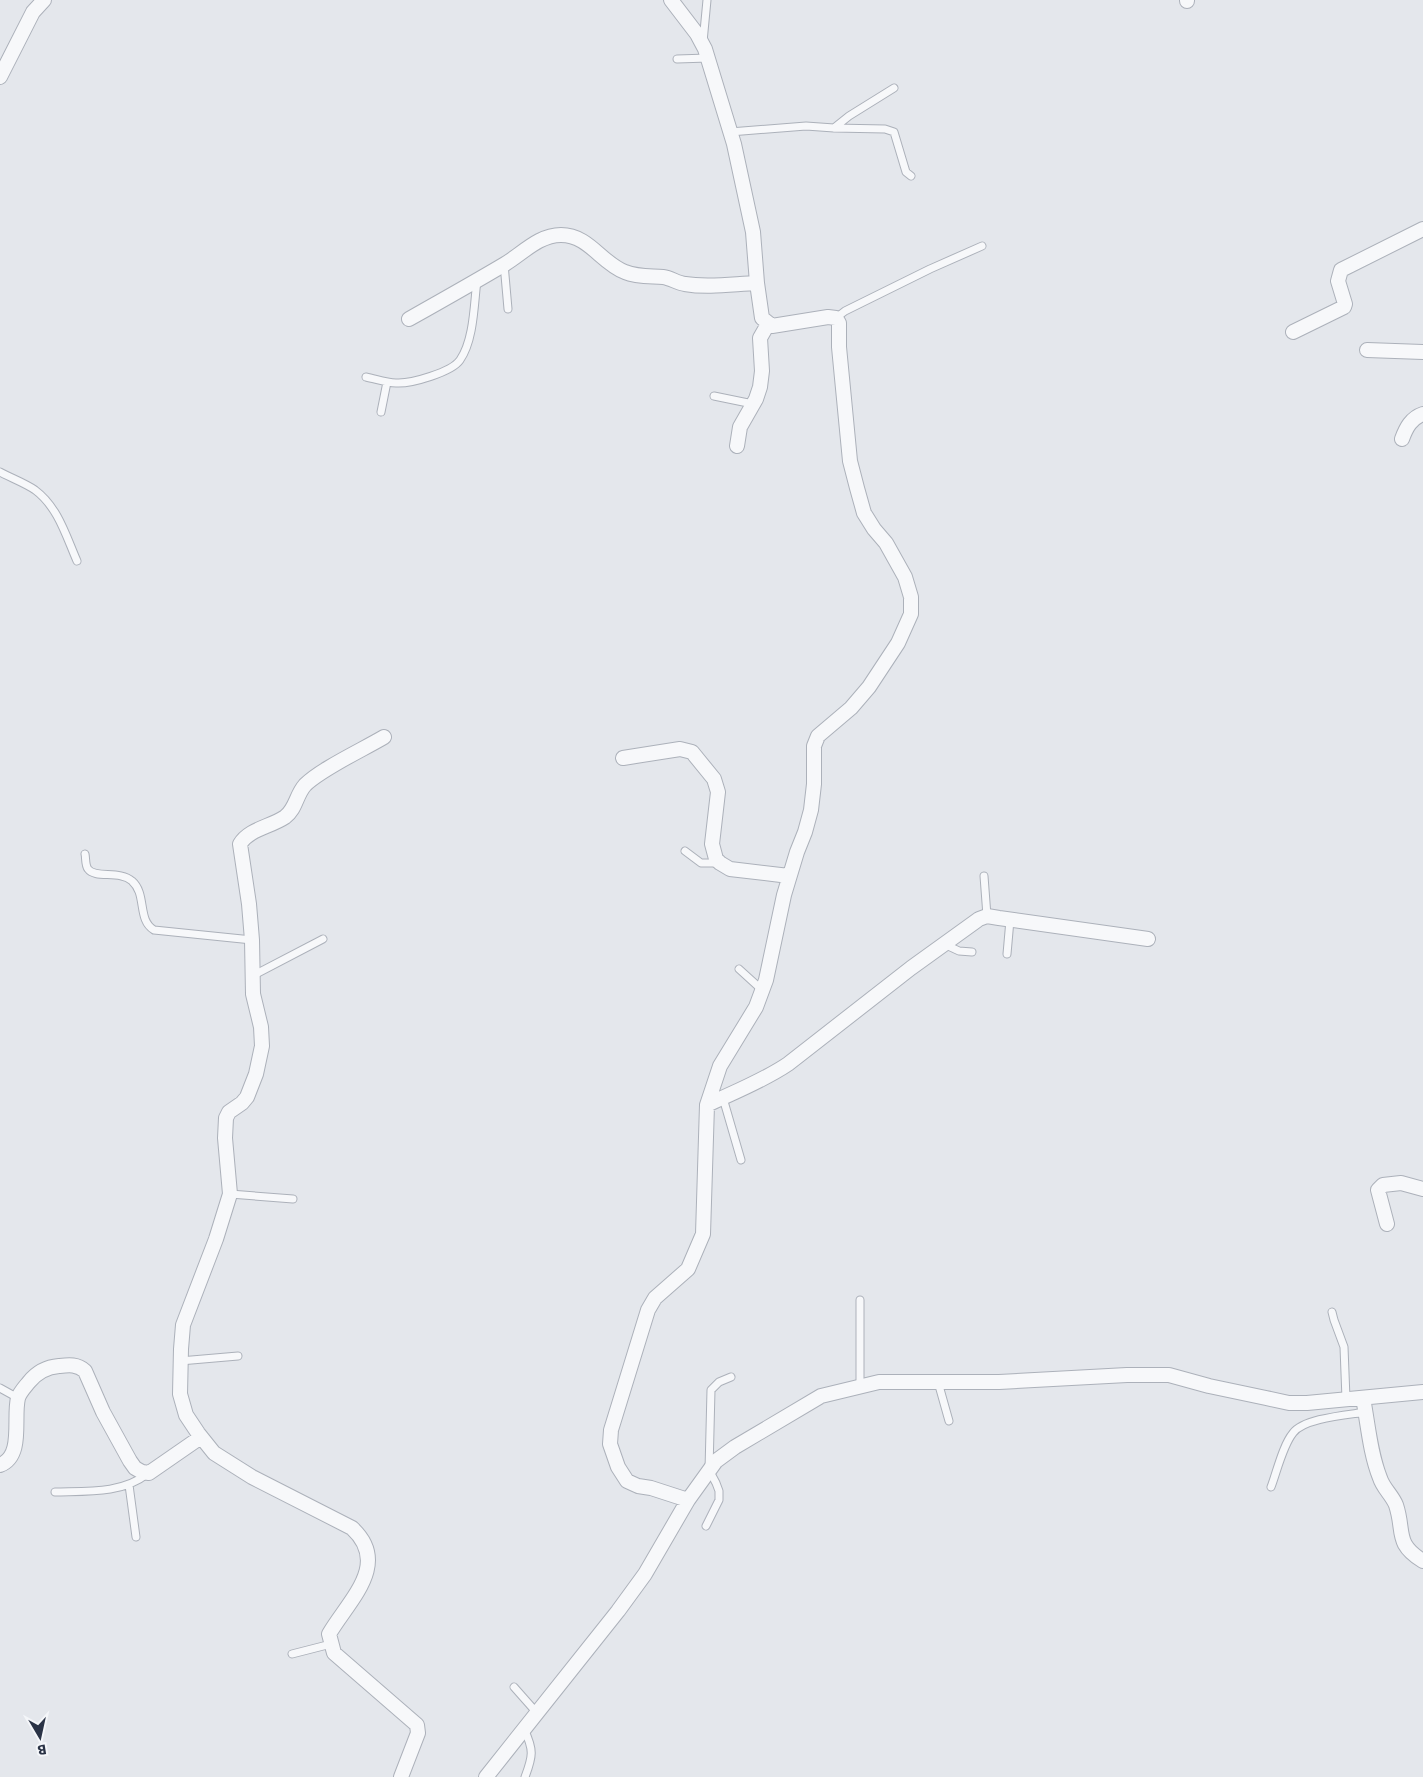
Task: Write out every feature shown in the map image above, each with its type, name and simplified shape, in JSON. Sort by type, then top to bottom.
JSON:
[{"type":"street","points":[[0,77],[33,12],[44,0]]},
{"type":"street","points":[[671,0],[697,34],[705,52],[730,132],[746,194],[753,232],[762,318],[772,326],[783,326],[828,317],[836,318],[839,323],[839,347],[850,461],[857,488],[864,513],[906,577],[911,597],[911,614],[898,643],[870,687],[851,708],[818,736],[814,746],[814,784],[811,810],[789,876],[762,990],[756,1006],[720,1066],[707,1105],[703,1234],[688,1269],[655,1298],[648,1310],[610,1430],[610,1444],[618,1467],[627,1481],[638,1486],[652,1488],[688,1500]]},
{"type":"street","points":[[1293,332],[1344,307],[1345,304],[1338,281],[1341,270],[1423,229]]},
{"type":"street","points":[[409,319],[545,238],[561,235],[577,238],[593,248],[613,267],[638,276],[666,278],[683,284],[701,286],[757,283]]},
{"type":"street","points":[[737,446],[740,427],[760,388],[762,371],[760,338],[768,324]]},
{"type":"street","points":[[1367,350],[1423,352]]},
{"type":"street","points":[[1402,439],[1406,427],[1423,414]]},
{"type":"street","points":[[384,737],[314,778],[304,787],[292,810],[285,817],[244,837],[240,844],[252,940],[253,994],[261,1027],[262,1046],[256,1074],[247,1096],[242,1103],[229,1112],[226,1118],[225,1138],[230,1194],[216,1239],[184,1325],[180,1361],[180,1394],[186,1414],[214,1453],[252,1477],[335,1518],[362,1536],[369,1559],[367,1574],[330,1634],[331,1644],[334,1653],[417,1725],[418,1733],[401,1777]]},
{"type":"street","points":[[623,758],[680,749],[692,752],[714,779],[718,792],[712,844],[714,855],[720,863],[730,869],[789,876]]},
{"type":"street","points":[[707,1105],[772,1075],[979,919],[987,916],[1148,939]]},
{"type":"street","points":[[1387,1224],[1378,1190],[1383,1185],[1401,1183],[1423,1188]]},
{"type":"street","points":[[0,1465],[7,1462],[14,1450],[20,1393],[32,1378],[41,1371],[58,1366],[70,1365],[79,1367],[84,1372],[121,1446],[135,1468],[142,1472],[149,1472],[201,1437]]},
{"type":"street","points":[[486,1777],[618,1611],[645,1574],[688,1500],[716,1461],[735,1447],[821,1396],[879,1382],[999,1382],[1127,1375],[1169,1375],[1209,1386],[1289,1403],[1423,1392]]},
{"type":"street","points":[[1363,1398],[1375,1464],[1381,1482],[1392,1497],[1396,1507],[1404,1545],[1412,1555],[1423,1561]]},
{"type":"lane","points":[[677,59],[705,52],[707,0]]},
{"type":"lane","points":[[834,128],[894,88]]},
{"type":"lane","points":[[730,132],[785,126],[886,129],[894,132],[906,172],[911,176]]},
{"type":"lane","points":[[836,318],[845,311],[899,284],[982,246]]},
{"type":"lane","points":[[504,264],[508,309]]},
{"type":"lane","points":[[366,377],[395,384],[408,383],[452,368],[460,360],[470,331],[477,280]]},
{"type":"lane","points":[[381,412],[388,382]]},
{"type":"lane","points":[[714,396],[753,404]]},
{"type":"lane","points":[[0,472],[34,490],[51,506],[77,561]]},
{"type":"lane","points":[[685,851],[701,863],[720,863]]},
{"type":"lane","points":[[85,854],[88,869],[92,873],[121,875],[136,884],[141,896],[145,920],[150,928],[154,930],[252,940]]},
{"type":"lane","points":[[984,876],[987,916]]},
{"type":"lane","points":[[1007,954],[1010,920]]},
{"type":"lane","points":[[252,976],[322,939]]},
{"type":"lane","points":[[944,944],[959,951],[972,952]]},
{"type":"lane","points":[[739,969],[762,990]]},
{"type":"lane","points":[[723,1098],[741,1160]]},
{"type":"lane","points":[[230,1194],[293,1199]]},
{"type":"lane","points":[[860,1300],[860,1386]]},
{"type":"lane","points":[[1332,1312],[1344,1347],[1346,1399]]},
{"type":"lane","points":[[180,1361],[238,1356]]},
{"type":"lane","points":[[706,1526],[719,1500],[719,1491],[709,1470],[711,1390],[719,1382],[731,1377]]},
{"type":"lane","points":[[938,1382],[949,1420]]},
{"type":"lane","points":[[0,1388],[18,1398]]},
{"type":"lane","points":[[1272,1487],[1287,1444],[1293,1432],[1300,1426],[1366,1412]]},
{"type":"lane","points":[[55,1492],[88,1491],[129,1485],[138,1482],[149,1472]]},
{"type":"lane","points":[[129,1485],[136,1537]]},
{"type":"lane","points":[[292,1654],[331,1644]]},
{"type":"lane","points":[[514,1687],[537,1713]]},
{"type":"lane","points":[[524,1729],[532,1751],[532,1758],[525,1777]]}]
